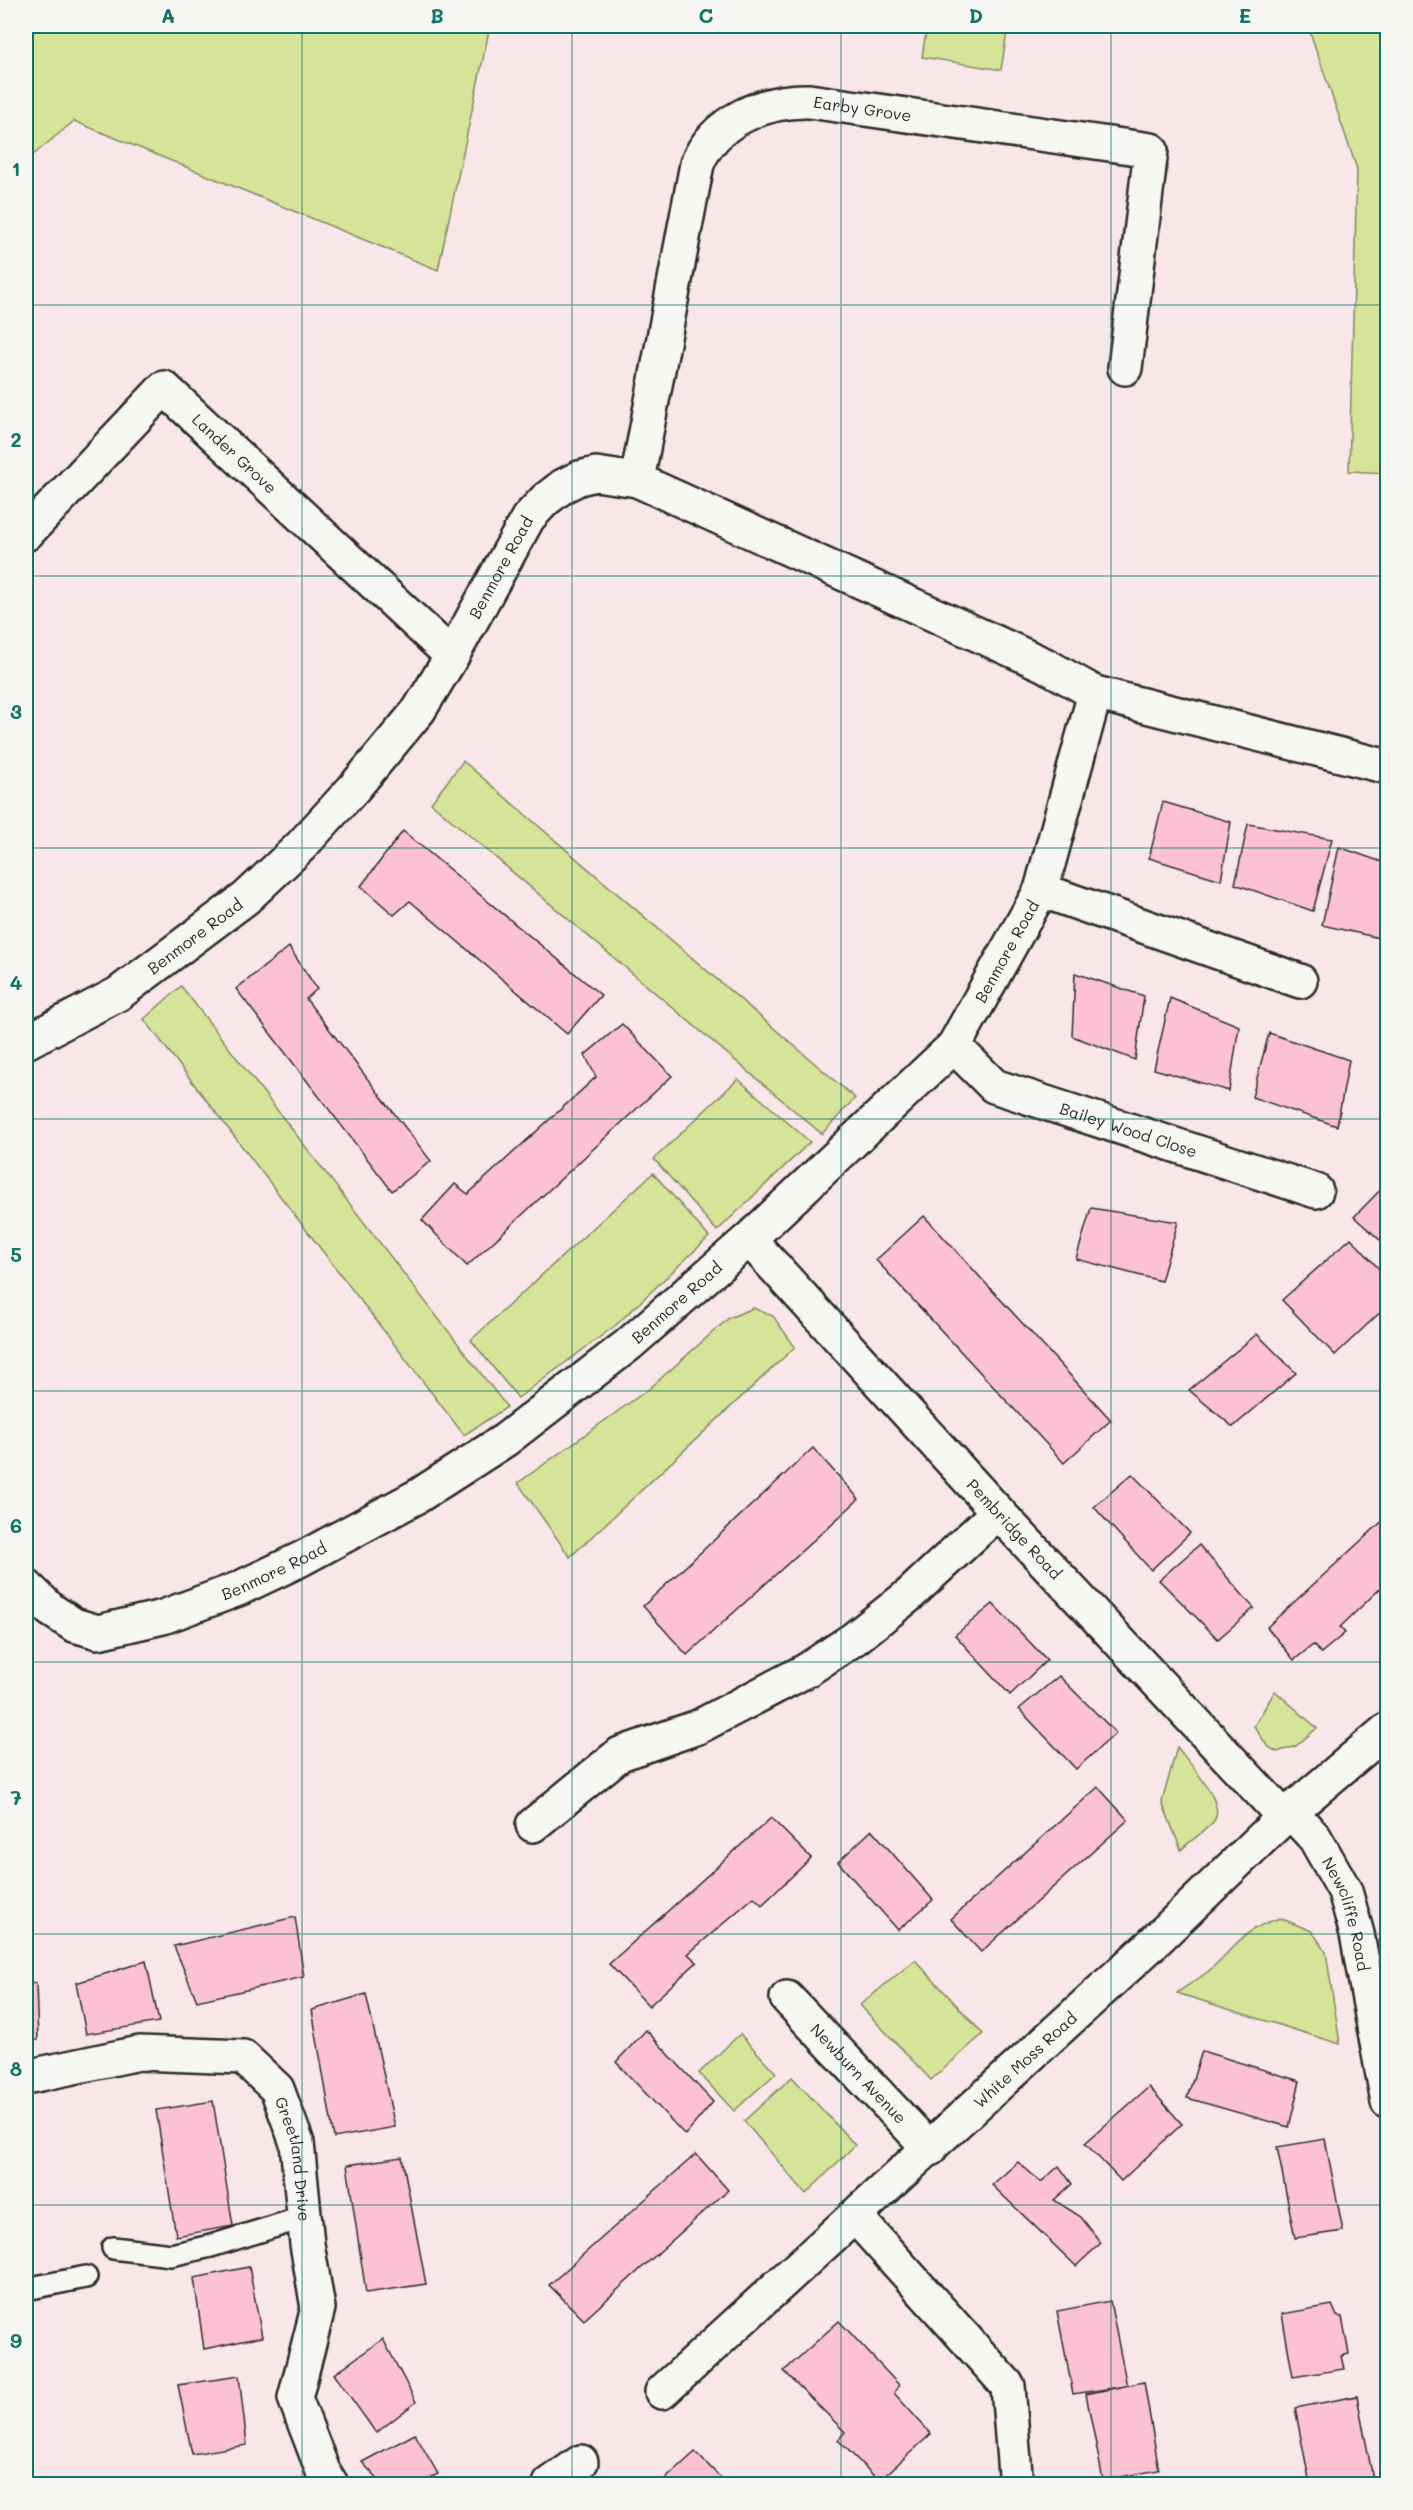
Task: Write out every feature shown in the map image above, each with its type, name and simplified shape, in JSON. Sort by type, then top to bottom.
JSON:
[{"type":"street","name":"Earby Grove","points":[[637,480],[696,165],[712,137],[749,113],[775,104],[809,101],[1151,150],[1125,368]]},
{"type":"street","name":"Lander Grove","points":[[26,534],[164,388],[452,656]]},
{"type":"street","name":"Benmore Road","points":[[26,1042],[118,994],[246,898],[301,846],[369,771],[419,710],[452,656],[528,518],[545,500],[563,486],[596,474],[637,480],[1045,665],[1095,693],[1388,767]]},
{"type":"street","name":"Benmore Road","points":[[26,1586],[51,1610],[74,1625],[98,1632],[163,1617],[238,1589],[301,1559],[418,1496],[505,1440],[628,1345],[748,1239],[954,1046],[1041,890],[1095,693]]},
{"type":"street","points":[[1041,890],[1300,981]]},
{"type":"street","name":"Bailey Wood Close","points":[[954,1046],[994,1086],[1316,1191]]},
{"type":"street","name":"Pembridge Road","points":[[748,1239],[998,1512],[1287,1814]]},
{"type":"street","points":[[533,1825],[620,1754],[698,1727],[807,1670],[855,1638],[908,1596],[998,1512]]},
{"type":"street","name":"White Moss Road","points":[[662,2392],[1152,1944],[1287,1814],[1388,1729]]},
{"type":"street","name":"Newcliffe Road","points":[[1287,1814],[1315,1838],[1345,1891],[1357,1934],[1388,2102]]},
{"type":"street","name":"Newburn Avenue","points":[[788,1998],[930,2149]]},
{"type":"street","name":"Greetland Drive","points":[[26,2077],[139,2053],[243,2057],[277,2089],[297,2143],[318,2308],[295,2398],[322,2471],[331,2484]]},
{"type":"street","points":[[856,2217],[1008,2386],[1015,2474]]},
{"type":"street","points":[[550,2484],[581,2462]]},
{"type":"lane","points":[[113,2248],[171,2255],[211,2246],[305,2217]]},
{"type":"lane","points":[[26,2289],[86,2277]]},
{"type":"green space","points":[[26,26],[490,26],[438,270],[74,121],[26,161]]},
{"type":"green space","points":[[927,26],[1008,26],[1001,70],[922,57]]},
{"type":"green space","points":[[1308,26],[1387,26],[1387,473],[1349,471],[1357,169]]},
{"type":"green space","points":[[463,761],[855,1098],[822,1134],[431,803]]},
{"type":"green space","points":[[181,986],[507,1407],[464,1435],[144,1019]]},
{"type":"green space","points":[[738,1079],[810,1142],[717,1231],[654,1159]]},
{"type":"green space","points":[[653,1173],[709,1237],[616,1325],[518,1398],[471,1340]]},
{"type":"green space","points":[[753,1308],[773,1316],[795,1347],[570,1557],[518,1483],[650,1388],[729,1318]]},
{"type":"green space","points":[[1275,1691],[1317,1728],[1296,1746],[1277,1752],[1267,1746],[1254,1726]]},
{"type":"green space","points":[[1177,1747],[1205,1784],[1216,1805],[1213,1822],[1181,1850],[1162,1802]]},
{"type":"green space","points":[[1280,1918],[1312,1931],[1326,1952],[1340,2044],[1177,1993],[1208,1971],[1242,1938],[1257,1927]]},
{"type":"green space","points":[[915,1960],[983,2034],[931,2080],[860,2005]]},
{"type":"green space","points":[[740,2034],[776,2073],[734,2111],[699,2073]]},
{"type":"green space","points":[[792,2077],[855,2145],[806,2194],[744,2121]]},
{"type":"building","points":[[1163,802],[1231,822],[1221,880],[1149,858]]},
{"type":"building","points":[[1248,824],[1332,839],[1313,911],[1235,884]]},
{"type":"building","points":[[403,831],[601,995],[567,1034],[410,901],[394,915],[361,886]]},
{"type":"building","points":[[1339,847],[1388,864],[1388,940],[1322,925]]},
{"type":"building","points":[[289,947],[317,989],[306,999],[431,1161],[392,1191],[236,989]]},
{"type":"building","points":[[1075,973],[1144,996],[1135,1060],[1072,1036]]},
{"type":"building","points":[[1170,998],[1239,1026],[1229,1091],[1154,1069]]},
{"type":"building","points":[[622,1024],[672,1076],[467,1266],[422,1220],[455,1184],[468,1194],[596,1077],[585,1055]]},
{"type":"building","points":[[1269,1033],[1349,1060],[1337,1126],[1252,1097]]},
{"type":"building","points":[[1388,1182],[1388,1247],[1354,1217]]},
{"type":"building","points":[[1091,1208],[1178,1222],[1161,1281],[1076,1259]]},
{"type":"building","points":[[924,1216],[1111,1420],[1064,1463],[876,1260]]},
{"type":"building","points":[[1351,1238],[1388,1279],[1388,1305],[1335,1355],[1282,1300]]},
{"type":"building","points":[[1257,1334],[1296,1373],[1233,1427],[1189,1390]]},
{"type":"building","points":[[813,1448],[859,1499],[687,1655],[643,1606]]},
{"type":"building","points":[[1132,1474],[1190,1533],[1151,1570],[1094,1507]]},
{"type":"building","points":[[1388,1516],[1388,1581],[1340,1627],[1345,1633],[1321,1653],[1313,1645],[1294,1660],[1267,1627]]},
{"type":"building","points":[[1199,1545],[1254,1608],[1218,1639],[1159,1580]]},
{"type":"building","points":[[993,1604],[1047,1660],[1010,1695],[955,1635]]},
{"type":"building","points":[[1059,1676],[1116,1733],[1076,1769],[1019,1709]]},
{"type":"building","points":[[1098,1787],[1128,1820],[981,1952],[951,1919]]},
{"type":"building","points":[[771,1818],[811,1858],[762,1905],[754,1897],[688,1954],[697,1962],[649,2006],[609,1964]]},
{"type":"building","points":[[872,1830],[933,1900],[898,1930],[838,1862]]},
{"type":"building","points":[[295,1917],[304,1977],[197,2001],[174,1946]]},
{"type":"building","points":[[146,1961],[159,2022],[86,2034],[76,1983]]},
{"type":"building","points":[[36,1983],[38,2040],[26,2041],[26,1984]]},
{"type":"building","points":[[366,1994],[395,2127],[334,2138],[312,2010]]},
{"type":"building","points":[[646,2030],[713,2102],[685,2135],[616,2062]]},
{"type":"building","points":[[1202,2051],[1300,2081],[1289,2127],[1187,2098]]},
{"type":"building","points":[[1149,2087],[1182,2124],[1121,2181],[1085,2143]]},
{"type":"building","points":[[213,2101],[233,2226],[176,2236],[156,2110]]},
{"type":"building","points":[[1325,2139],[1343,2231],[1295,2238],[1277,2147]]},
{"type":"building","points":[[696,2154],[728,2190],[584,2320],[549,2285]]},
{"type":"building","points":[[402,2157],[426,2284],[366,2293],[347,2165]]},
{"type":"building","points":[[1018,2162],[1041,2182],[1059,2166],[1072,2184],[1054,2200],[1081,2217],[1101,2243],[1076,2266],[992,2185]]},
{"type":"building","points":[[249,2267],[262,2337],[204,2349],[194,2278]]},
{"type":"building","points":[[1110,2301],[1127,2386],[1073,2394],[1057,2311]]},
{"type":"building","points":[[1332,2305],[1337,2316],[1342,2317],[1349,2354],[1341,2356],[1344,2369],[1293,2377],[1282,2314]]},
{"type":"building","points":[[839,2321],[899,2385],[894,2393],[931,2434],[879,2481],[838,2440],[845,2432],[784,2371]]},
{"type":"building","points":[[383,2339],[416,2402],[376,2433],[334,2374]]},
{"type":"building","points":[[239,2376],[247,2445],[192,2454],[178,2385]]},
{"type":"building","points":[[1144,2382],[1159,2470],[1103,2480],[1086,2394]]},
{"type":"building","points":[[1357,2396],[1374,2484],[1310,2484],[1295,2408]]},
{"type":"building","points":[[415,2434],[438,2474],[418,2484],[382,2484],[362,2462]]},
{"type":"building","points":[[695,2452],[727,2484],[660,2484]]},
{"type":"building","points":[[262,2479],[263,2484],[226,2484]]}]
